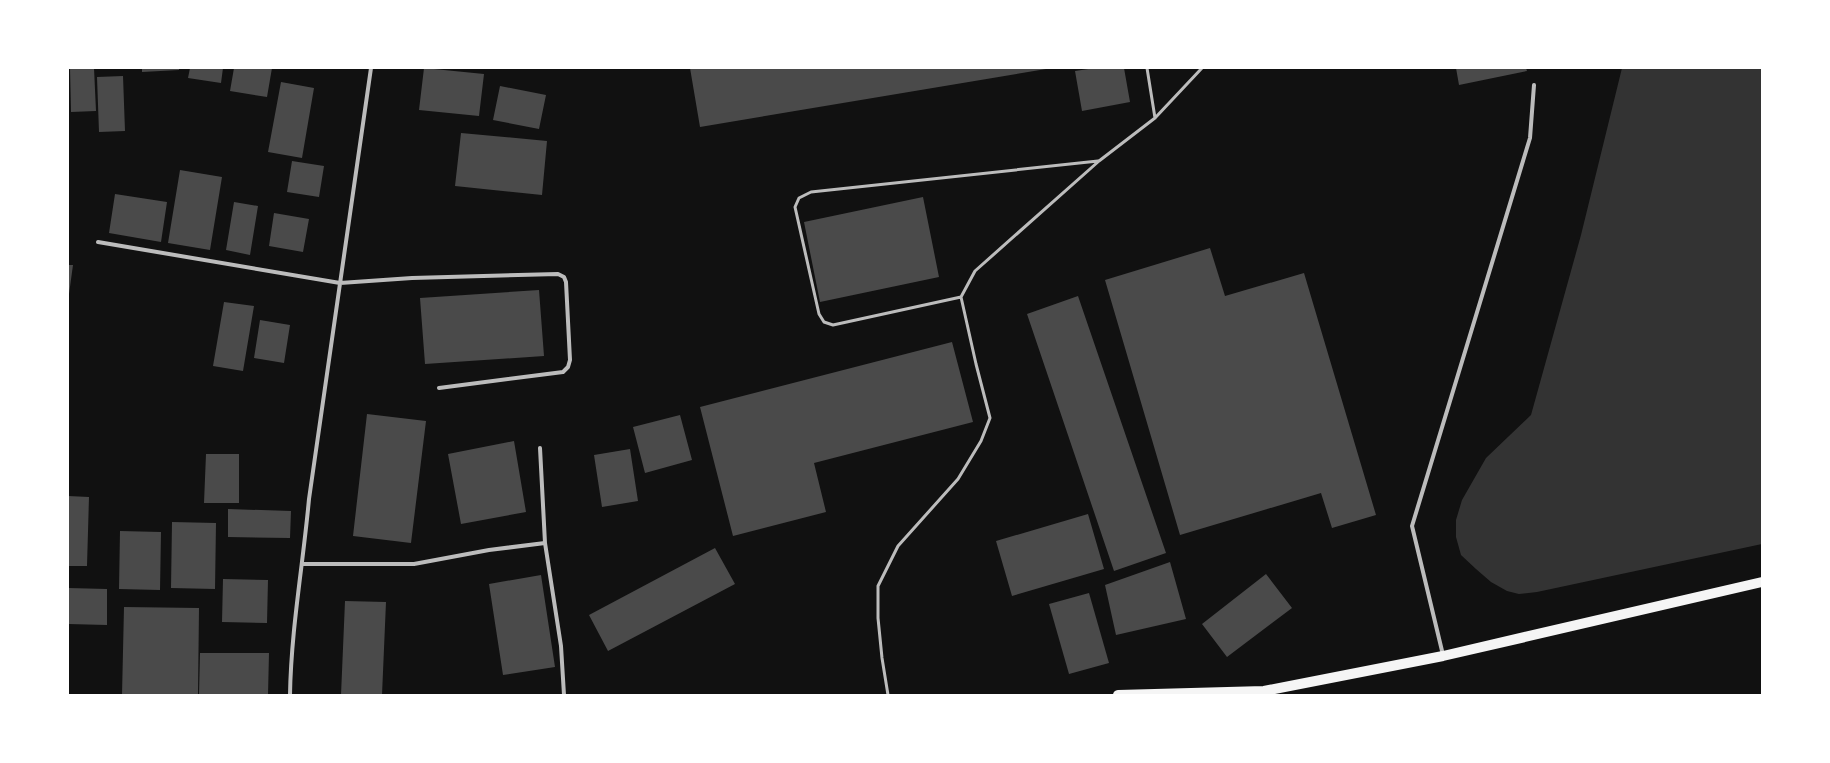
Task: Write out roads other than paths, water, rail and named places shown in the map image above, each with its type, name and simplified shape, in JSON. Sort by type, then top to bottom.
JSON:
[{"type":"main road","points":[[1118,695],[1264,691],[1443,656],[1762,582]]},
{"type":"street","points":[[290,695],[291,656],[303,564],[309,500],[372,68]]},
{"type":"street","points":[[1443,656],[1412,526],[1530,138],[1534,85]]},
{"type":"street","points":[[98,242],[340,283],[455,276],[558,274],[564,276],[566,282],[570,360],[568,367],[563,372],[439,388]]},
{"type":"street","points":[[540,448],[545,543],[561,646],[564,695]]},
{"type":"street","points":[[303,564],[414,564],[489,550],[545,543]]},
{"type":"lane","points":[[1147,68],[1155,118]]},
{"type":"lane","points":[[888,695],[879,626],[878,586],[898,546],[958,479],[981,441],[990,418],[961,297],[975,271],[1099,161],[1155,118],[1202,68]]},
{"type":"lane","points":[[961,297],[833,325],[824,322],[819,314],[795,207],[799,198],[811,192],[1099,161]]}]
